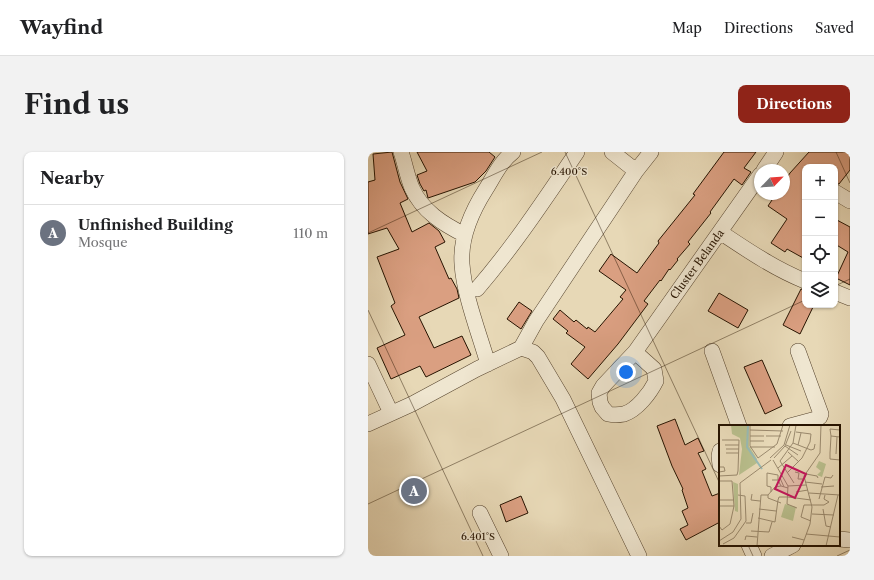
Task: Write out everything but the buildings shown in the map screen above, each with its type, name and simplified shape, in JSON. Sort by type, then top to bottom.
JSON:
[{"type":"street","points":[[400,152],[412,188],[421,205],[440,220],[465,235]]},
{"type":"street","points":[[488,364],[474,318],[464,277],[462,263],[465,235],[470,220],[482,196],[502,164],[513,152]]},
{"type":"street","points":[[477,289],[493,270],[541,205],[577,152]]},
{"type":"street","points":[[612,152],[636,171]]},
{"type":"street","points":[[368,424],[521,348],[536,321],[636,171],[651,152]]},
{"type":"street","points":[[768,164],[776,152]]},
{"type":"street","name":"Cluster Belanda","points":[[635,352],[754,184]]},
{"type":"street","points":[[838,194],[850,201]]},
{"type":"street","points":[[720,232],[776,267],[802,280]]},
{"type":"street","points":[[838,293],[850,298]]},
{"type":"street","points":[[521,348],[533,352],[538,356],[563,399],[639,556]]},
{"type":"street","points":[[712,351],[739,425]]},
{"type":"street","points":[[794,425],[816,419],[820,417],[821,414],[798,351]]},
{"type":"street","points":[[368,364],[391,413]]},
{"type":"street","points":[[480,513],[501,556]]},
{"type":"street","points":[[840,539],[850,540]]},
{"type":"street","points":[[749,546],[754,556]]},
{"type":"street","points":[[772,556],[791,546]]},
{"type":"place","name":"Unfinished Building","points":[[414,491]]}]
